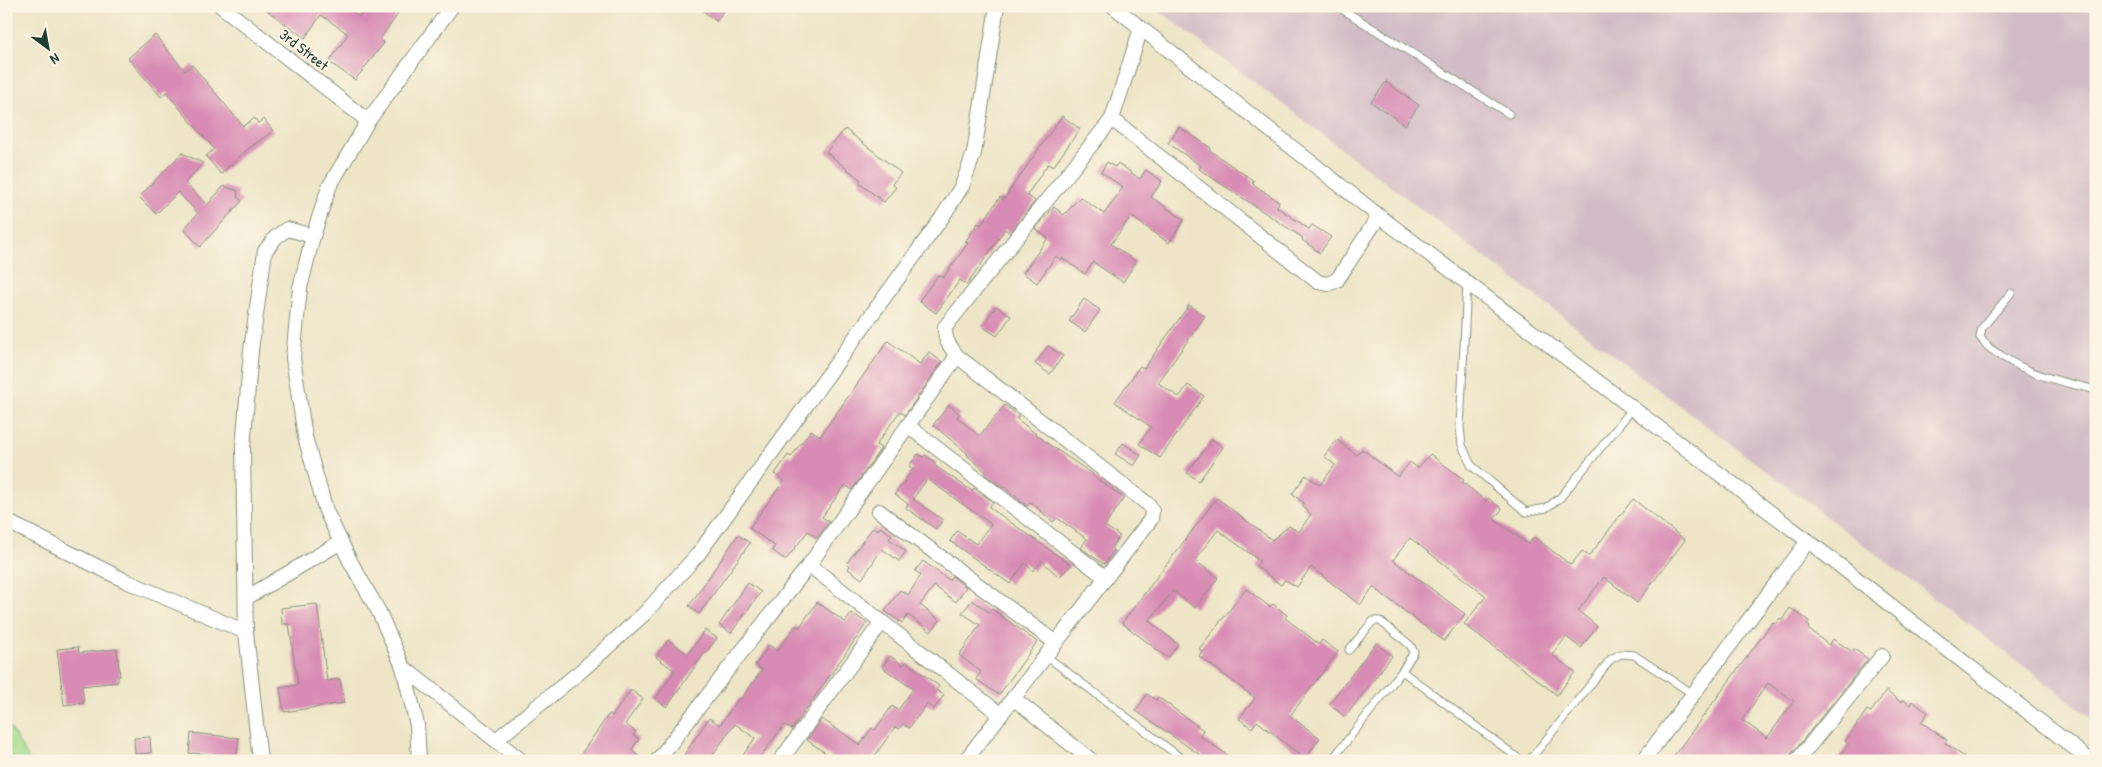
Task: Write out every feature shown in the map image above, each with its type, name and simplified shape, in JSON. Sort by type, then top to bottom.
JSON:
[{"type":"street","name":"3rd Street","points":[[221,6],[368,120]]},
{"type":"street","points":[[419,761],[417,725],[403,668],[379,612],[326,511],[305,437],[293,358],[300,288],[313,236],[329,187],[368,120],[452,6]]},
{"type":"street","points":[[496,740],[582,670],[644,614],[699,553],[942,219],[962,186],[974,152],[997,6]]},
{"type":"street","points":[[1113,6],[1378,216],[1808,541],[2091,761]]},
{"type":"street","points":[[965,761],[1151,519],[1152,511],[1149,505],[957,356],[946,342],[944,327],[1112,119],[1141,28]]},
{"type":"street","points":[[1112,119],[1318,282],[1328,284],[1337,280],[1378,216]]},
{"type":"street","points":[[260,761],[246,632],[243,448],[251,350],[265,250],[276,237],[287,229],[313,236]]},
{"type":"street","points":[[657,761],[809,565],[957,356]]},
{"type":"street","points":[[908,426],[1106,578]]},
{"type":"street","points":[[879,511],[1056,643]]},
{"type":"street","points":[[6,521],[126,581],[246,632]]},
{"type":"street","points":[[1643,761],[1808,541]]},
{"type":"street","points":[[246,598],[341,542]]},
{"type":"street","points":[[809,565],[1001,715]]},
{"type":"street","points":[[780,761],[882,622]]},
{"type":"street","points":[[1797,761],[1882,656]]},
{"type":"street","points":[[403,668],[522,761]]},
{"type":"street","points":[[1013,698],[1092,761]]},
{"type":"lane","points":[[1337,6],[1509,114]]},
{"type":"lane","points":[[1467,282],[1460,428],[1462,445],[1471,465],[1526,512],[1546,508],[1560,498],[1633,408]]},
{"type":"lane","points":[[2011,293],[1982,328],[1980,337],[1985,346],[2023,370],[2042,377],[2096,390]]},
{"type":"lane","points":[[1330,761],[1402,671],[1414,652],[1410,645],[1380,621],[1373,621],[1349,650]]},
{"type":"lane","points":[[1529,761],[1611,659],[1621,654],[1634,655],[1693,694]]},
{"type":"lane","points":[[1046,656],[1184,761]]},
{"type":"lane","points":[[1402,671],[1522,761]]},
{"type":"shaded area","points":[[1153,6],[2096,6],[2096,721]]},
{"type":"green space","points":[[6,721],[30,761],[6,761]]},
{"type":"building","points":[[261,6],[345,6],[359,17],[367,6],[387,6],[398,14],[380,39],[384,43],[355,80],[329,62],[348,34],[321,15],[305,38]]},
{"type":"building","points":[[697,6],[727,6],[716,21]]},
{"type":"building","points":[[155,35],[185,71],[192,65],[243,126],[255,118],[258,123],[264,119],[273,131],[248,149],[221,174],[206,156],[214,149],[166,92],[161,97],[128,58]]},
{"type":"building","points":[[1386,82],[1419,105],[1405,125],[1371,102]]},
{"type":"building","points":[[1062,116],[1080,129],[1053,167],[1048,164],[1027,195],[1035,201],[1010,233],[1005,229],[967,285],[960,280],[936,313],[919,301],[938,275],[943,278],[968,243],[965,242],[978,223],[981,225],[1000,197],[1003,200]]},
{"type":"building","points":[[1179,127],[1211,148],[1209,150],[1254,181],[1252,183],[1279,202],[1277,207],[1309,229],[1312,225],[1331,237],[1320,253],[1302,240],[1303,238],[1199,169],[1201,166],[1168,143]]},
{"type":"building","points":[[845,129],[901,173],[892,184],[896,187],[884,202],[859,183],[861,180],[826,152]]},
{"type":"building","points":[[182,153],[203,163],[185,183],[207,205],[224,186],[238,191],[237,197],[242,201],[200,247],[184,229],[198,213],[178,192],[156,214],[139,197]]},
{"type":"building","points":[[1107,162],[1115,167],[1118,163],[1140,179],[1146,170],[1162,181],[1151,197],[1184,220],[1169,243],[1131,216],[1111,244],[1136,262],[1123,282],[1093,262],[1085,274],[1056,256],[1037,283],[1023,273],[1048,238],[1035,229],[1054,207],[1064,215],[1080,197],[1104,214],[1123,187],[1101,172]]},
{"type":"building","points":[[1084,299],[1100,310],[1085,332],[1069,321]]},
{"type":"building","points":[[1189,305],[1205,316],[1158,383],[1179,397],[1188,385],[1204,396],[1160,458],[1139,444],[1151,427],[1115,402],[1140,366],[1144,368]]},
{"type":"building","points":[[996,306],[1011,316],[997,336],[982,326]]},
{"type":"building","points":[[888,341],[920,364],[929,352],[942,362],[905,415],[900,411],[876,445],[881,448],[852,490],[845,485],[822,517],[829,522],[817,538],[808,531],[786,560],[772,550],[775,546],[749,528],[784,481],[775,474],[788,455],[791,457],[811,430],[820,436]]},
{"type":"building","points":[[1048,346],[1063,356],[1050,374],[1035,364]]},
{"type":"building","points":[[949,405],[960,414],[957,417],[979,436],[1005,405],[1019,416],[1016,418],[1051,446],[1093,474],[1124,498],[1105,526],[1120,536],[1111,548],[1114,551],[1104,564],[1081,548],[1087,539],[1057,518],[1053,522],[1031,502],[1027,506],[985,474],[986,472],[968,454],[933,425]]},
{"type":"building","points":[[1212,439],[1223,447],[1199,481],[1187,473]]},
{"type":"building","points":[[1337,440],[1357,455],[1362,449],[1398,477],[1410,462],[1418,468],[1430,454],[1464,480],[1462,482],[1486,501],[1488,498],[1502,509],[1494,519],[1528,544],[1534,537],[1571,565],[1582,551],[1589,556],[1633,499],[1685,540],[1637,603],[1604,577],[1578,611],[1597,626],[1581,648],[1566,637],[1552,655],[1575,672],[1557,695],[1464,624],[1486,596],[1410,538],[1393,560],[1465,614],[1444,641],[1373,587],[1360,605],[1311,567],[1297,587],[1285,580],[1281,585],[1256,566],[1260,561],[1218,530],[1195,560],[1218,578],[1195,608],[1173,591],[1149,621],[1178,644],[1168,658],[1122,623],[1217,498],[1272,540],[1289,526],[1299,532],[1311,514],[1302,506],[1304,503],[1292,494],[1306,475],[1320,485],[1335,465],[1324,456]]},
{"type":"building","points":[[1123,443],[1141,455],[1134,466],[1115,454]]},
{"type":"building","points":[[918,454],[923,457],[925,455],[936,463],[934,465],[972,491],[974,488],[993,502],[989,507],[1071,565],[1059,577],[1042,561],[1033,571],[1025,563],[1010,584],[950,541],[957,531],[976,544],[991,524],[927,479],[913,499],[943,520],[936,529],[906,508],[908,504],[895,494],[913,469],[909,466]]},
{"type":"building","points":[[873,527],[878,530],[880,527],[892,535],[889,539],[906,551],[899,561],[882,549],[862,579],[848,569],[850,566],[847,563]]},
{"type":"building","points":[[738,535],[750,543],[699,614],[689,606]]},
{"type":"building","points":[[923,561],[949,580],[952,576],[966,587],[956,602],[934,586],[920,605],[940,620],[931,632],[908,615],[902,623],[885,611],[900,590],[908,595],[921,575],[915,571]]},
{"type":"building","points":[[748,583],[761,592],[731,633],[719,625]]},
{"type":"building","points":[[1246,589],[1270,607],[1273,604],[1287,615],[1285,618],[1319,644],[1322,640],[1338,652],[1290,716],[1320,738],[1305,759],[1257,721],[1252,728],[1239,719],[1255,698],[1199,656],[1202,651],[1199,649]]},
{"type":"building","points":[[972,600],[989,612],[992,609],[1037,642],[999,695],[976,679],[981,672],[959,655],[980,625],[962,613]]},
{"type":"building","points":[[817,602],[845,622],[852,613],[867,623],[792,729],[784,725],[757,761],[739,761],[755,738],[735,724],[708,761],[680,761],[709,718],[720,725],[739,698],[741,699],[762,670],[755,665],[769,645],[777,651],[796,625],[799,628]]},
{"type":"building","points":[[317,604],[327,681],[340,679],[344,703],[284,712],[280,688],[298,685],[289,624],[282,624],[281,608]]},
{"type":"building","points":[[1790,608],[1809,621],[1807,625],[1810,627],[1808,629],[1829,645],[1833,639],[1853,652],[1854,649],[1868,659],[1790,756],[1788,761],[1670,761],[1773,622],[1775,624],[1780,618],[1782,620]],"holes":[[[1768,683],[1794,701],[1767,738],[1742,720]]]},
{"type":"building","points":[[705,630],[717,638],[705,652],[667,707],[655,699],[675,671],[656,657],[668,640],[688,654]]},
{"type":"building","points":[[1376,643],[1392,656],[1345,717],[1329,704]]},
{"type":"building","points":[[78,647],[79,653],[117,649],[120,676],[118,676],[118,682],[82,686],[84,703],[64,705],[57,649]]},
{"type":"building","points":[[890,656],[903,665],[906,662],[939,686],[936,690],[944,695],[934,709],[927,704],[909,728],[903,724],[899,729],[895,727],[871,761],[837,761],[807,740],[822,719],[860,745],[872,728],[875,730],[892,706],[898,710],[913,689],[882,667]]},
{"type":"building","points":[[631,690],[643,699],[625,724],[636,732],[633,735],[639,739],[631,750],[645,761],[576,761],[609,714],[612,716]]},
{"type":"building","points":[[1886,691],[1901,702],[1903,700],[1910,705],[1912,701],[1928,713],[1921,722],[1947,740],[1945,743],[1970,761],[1836,761],[1848,744],[1845,741],[1867,710],[1871,712]]},
{"type":"building","points":[[1147,694],[1156,700],[1158,697],[1203,730],[1200,736],[1236,761],[1209,761],[1136,711]]},
{"type":"building","points":[[191,733],[239,738],[236,757],[189,753]]},
{"type":"building","points":[[150,737],[151,753],[135,754],[134,738]]}]
